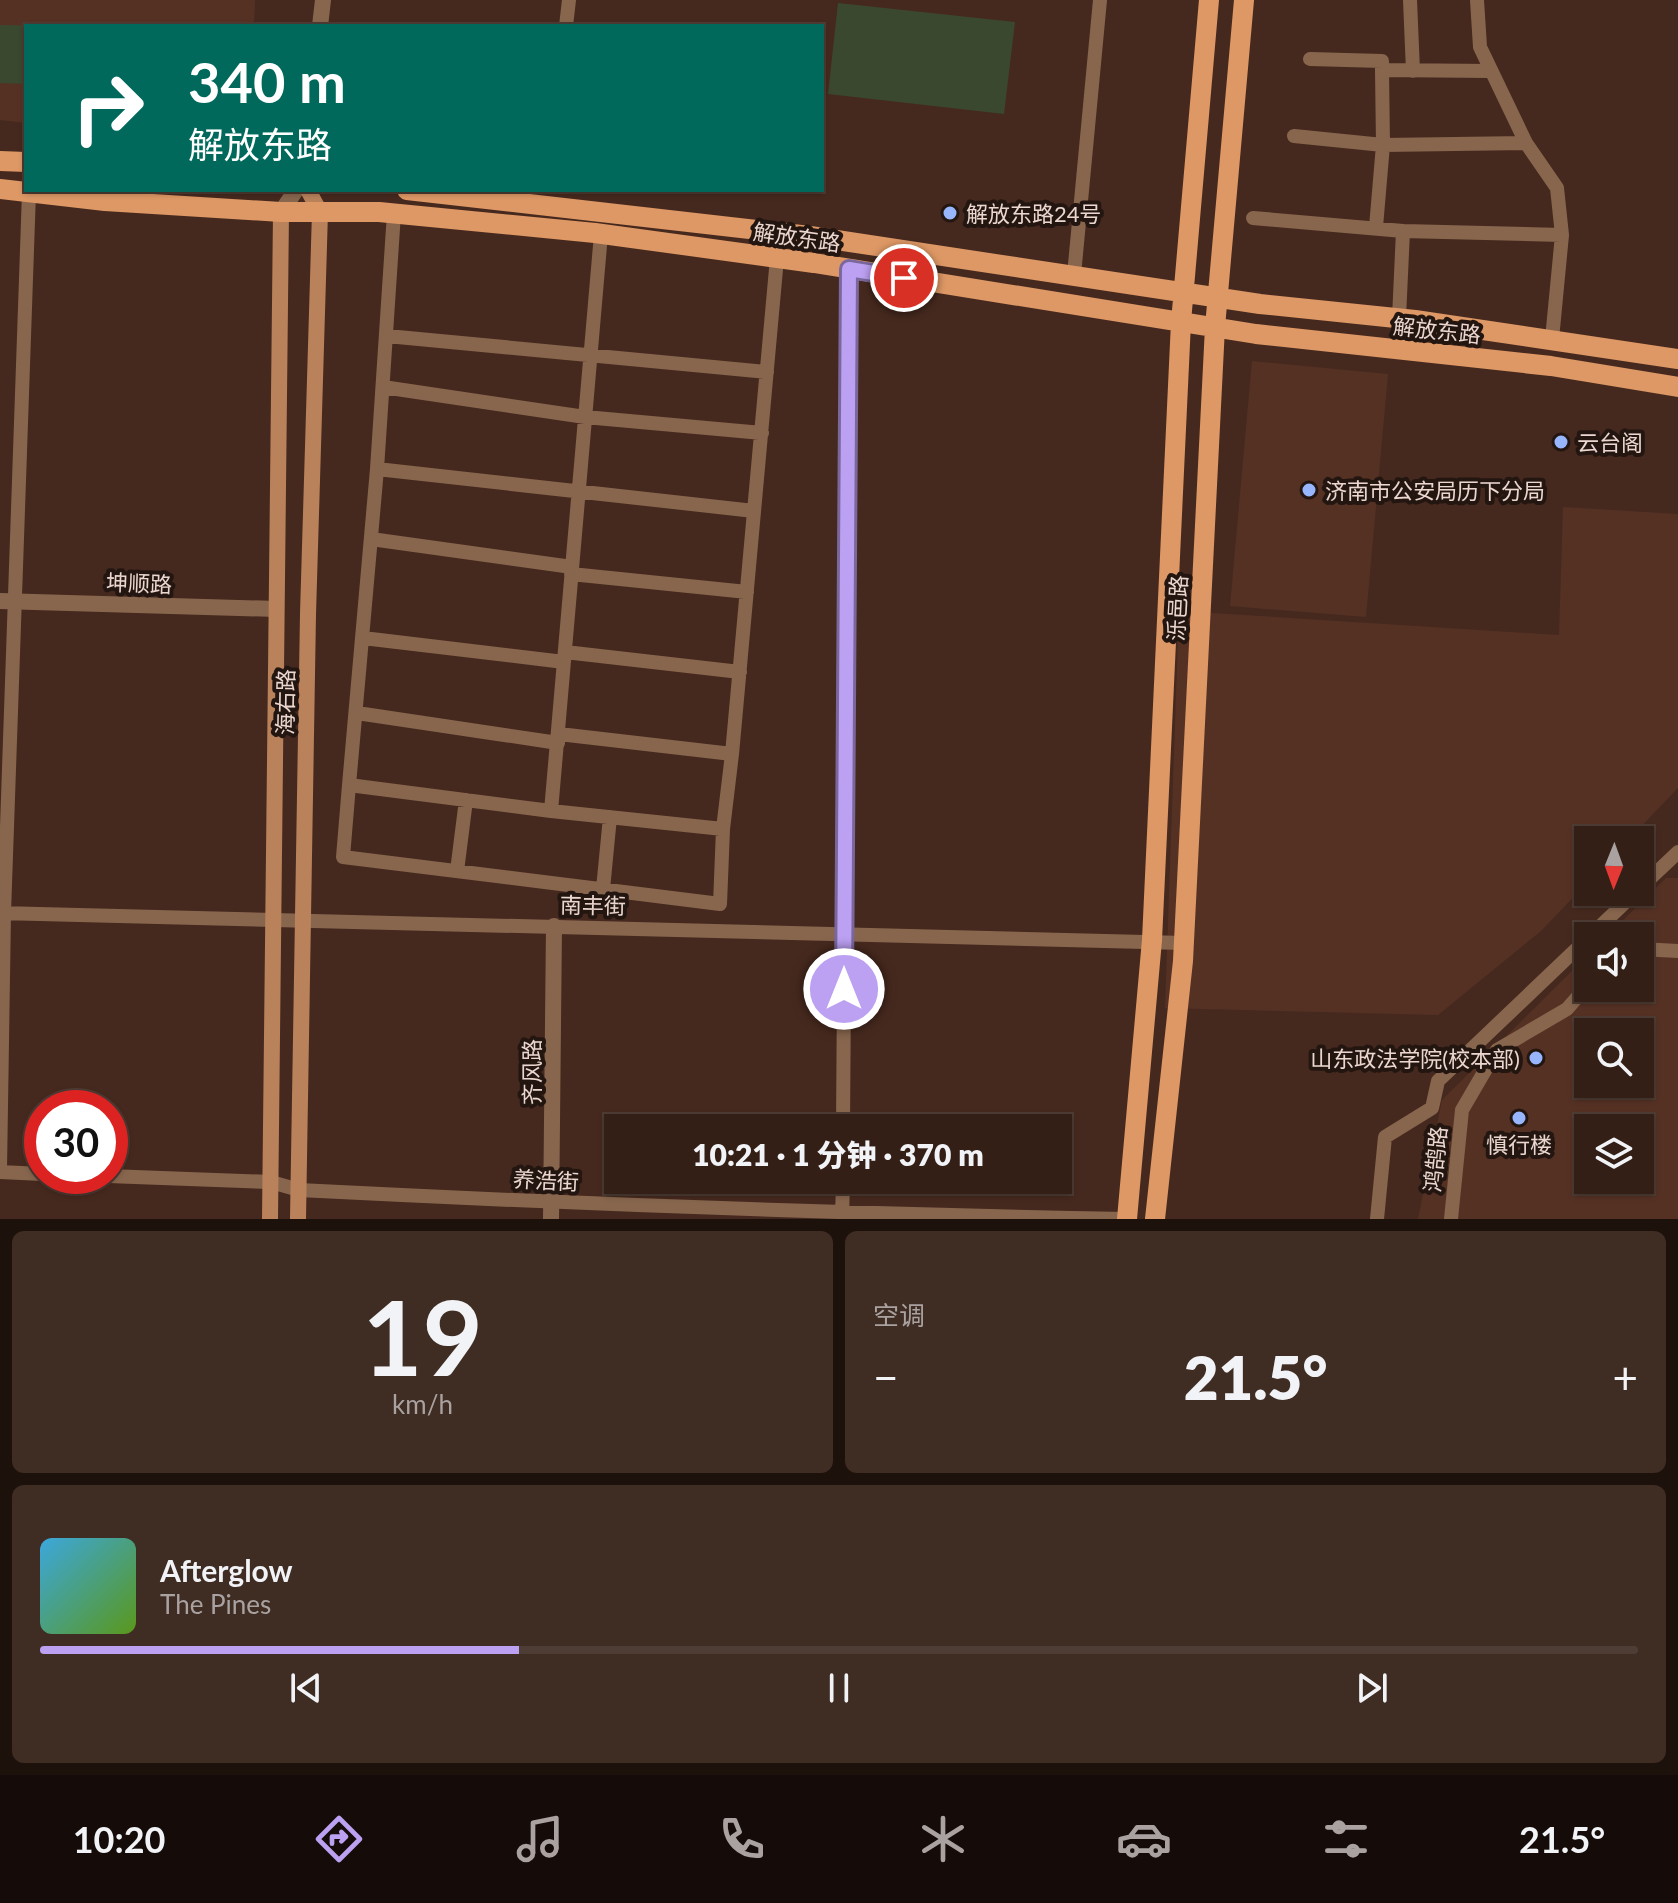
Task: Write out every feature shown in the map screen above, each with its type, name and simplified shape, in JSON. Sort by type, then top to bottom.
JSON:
[{"type":"main road","name":"泺邑路","points":[[1127,1219],[1152,940],[1181,322],[1209,0]]},
{"type":"main road","name":"泺邑路","points":[[1155,1219],[1184,943],[1215,327],[1220,298],[1244,0]]},
{"type":"main road","points":[[0,161],[24,162]]},
{"type":"main road","name":"解放东路","points":[[0,189],[24,191]]},
{"type":"main road","name":"解放东路","points":[[29,192],[105,201],[281,212],[394,213],[601,234],[777,258],[1270,336],[1551,366],[1678,387]]},
{"type":"main road","points":[[309,192],[320,212]]},
{"type":"main road","name":"解放东路","points":[[443,192],[552,198],[1220,298],[1399,318],[1678,359]]},
{"type":"main road","name":"海右路","points":[[270,1219],[281,212]]},
{"type":"main road","name":"海右路","points":[[298,1219],[308,614],[320,212]]},
{"type":"street","points":[[320,24],[323,0]]},
{"type":"street","points":[[566,24],[569,0]]},
{"type":"street","points":[[1074,275],[1100,0]]},
{"type":"street","points":[[1410,0],[1413,71]]},
{"type":"street","points":[[1477,0],[1480,47],[1526,143],[1557,188],[1562,235],[1552,339]]},
{"type":"street","points":[[1310,59],[1382,61],[1383,145],[1376,227]]},
{"type":"street","points":[[1382,70],[1491,71]]},
{"type":"street","points":[[1294,136],[1383,145],[1526,143]]},
{"type":"street","points":[[24,1173],[0,1171],[8,601],[29,192]]},
{"type":"street","points":[[281,212],[295,192]]},
{"type":"street","points":[[394,213],[377,469],[343,857],[720,904],[723,829],[777,258]]},
{"type":"street","points":[[1253,218],[1403,231],[1562,235]]},
{"type":"street","points":[[1399,318],[1403,231]]},
{"type":"street","points":[[551,811],[601,234]]},
{"type":"street","points":[[843,1114],[849,269]]},
{"type":"street","points":[[387,336],[767,372]]},
{"type":"street","points":[[383,387],[585,417],[762,433]]},
{"type":"street","points":[[377,469],[754,511]]},
{"type":"street","points":[[371,539],[572,571],[747,592]]},
{"type":"street","name":"坤顺路","points":[[8,601],[276,609]]},
{"type":"street","points":[[363,638],[740,672]]},
{"type":"street","points":[[357,713],[558,739],[732,754]]},
{"type":"street","points":[[349,785],[723,829]]},
{"type":"street","points":[[457,871],[466,800]]},
{"type":"street","points":[[603,889],[610,817]]},
{"type":"street","points":[[1654,875],[1678,852]]},
{"type":"street","points":[[1605,922],[1621,906]]},
{"type":"street","name":"南丰街","points":[[2,913],[1184,943]]},
{"type":"street","name":"齐风路","points":[[551,1211],[554,926]]},
{"type":"street","points":[[1654,950],[1678,951]]},
{"type":"street","points":[[1432,1108],[1438,1081],[1574,951]]},
{"type":"street","name":"鸿鹄路","points":[[1451,1219],[1462,1110],[1497,1050],[1567,1009],[1574,1001]]},
{"type":"street","points":[[1377,1219],[1385,1137],[1432,1108],[1462,1110]]},
{"type":"street","name":"养浩街","points":[[128,1177],[271,1182],[299,1190],[551,1211],[1127,1219]]},
{"type":"street","points":[[842,1216],[843,1194]]},
{"type":"shaded area","points":[[0,0],[255,0],[254,24],[24,24],[24,123],[0,120]]},
{"type":"shaded area","name":"济南市公安局历下分局","points":[[1252,361],[1388,374],[1366,617],[1230,606]]},
{"type":"shaded area","points":[[1563,507],[1678,514],[1678,788],[1641,826],[1574,826],[1574,897],[1541,931],[1438,1015],[1165,1008],[1179,611],[1559,635]]},
{"type":"shaded area","name":"山东政法学院(校本部)","points":[[1666,878],[1678,878],[1678,1219],[1418,1219],[1442,1100],[1574,969],[1574,1002],[1654,1002],[1654,922],[1621,922],[1638,906],[1654,906],[1654,890]]},
{"type":"green space","points":[[838,3],[1015,22],[1004,114],[828,94]]},
{"type":"green space","points":[[0,25],[24,25],[24,84],[0,83]]},
{"type":"place","name":"解放东路24号","points":[[950,213]]},
{"type":"place","name":"云台阁","points":[[1561,442]]},
{"type":"place","name":"济南市公安局历下分局","points":[[1309,490]]},
{"type":"place","name":"山东政法学院(校本部)","points":[[1536,1058]]},
{"type":"place","name":"慎行楼","points":[[1519,1118]]},
{"type":"route","points":[[844,989],[849,269],[904,278]]}]
